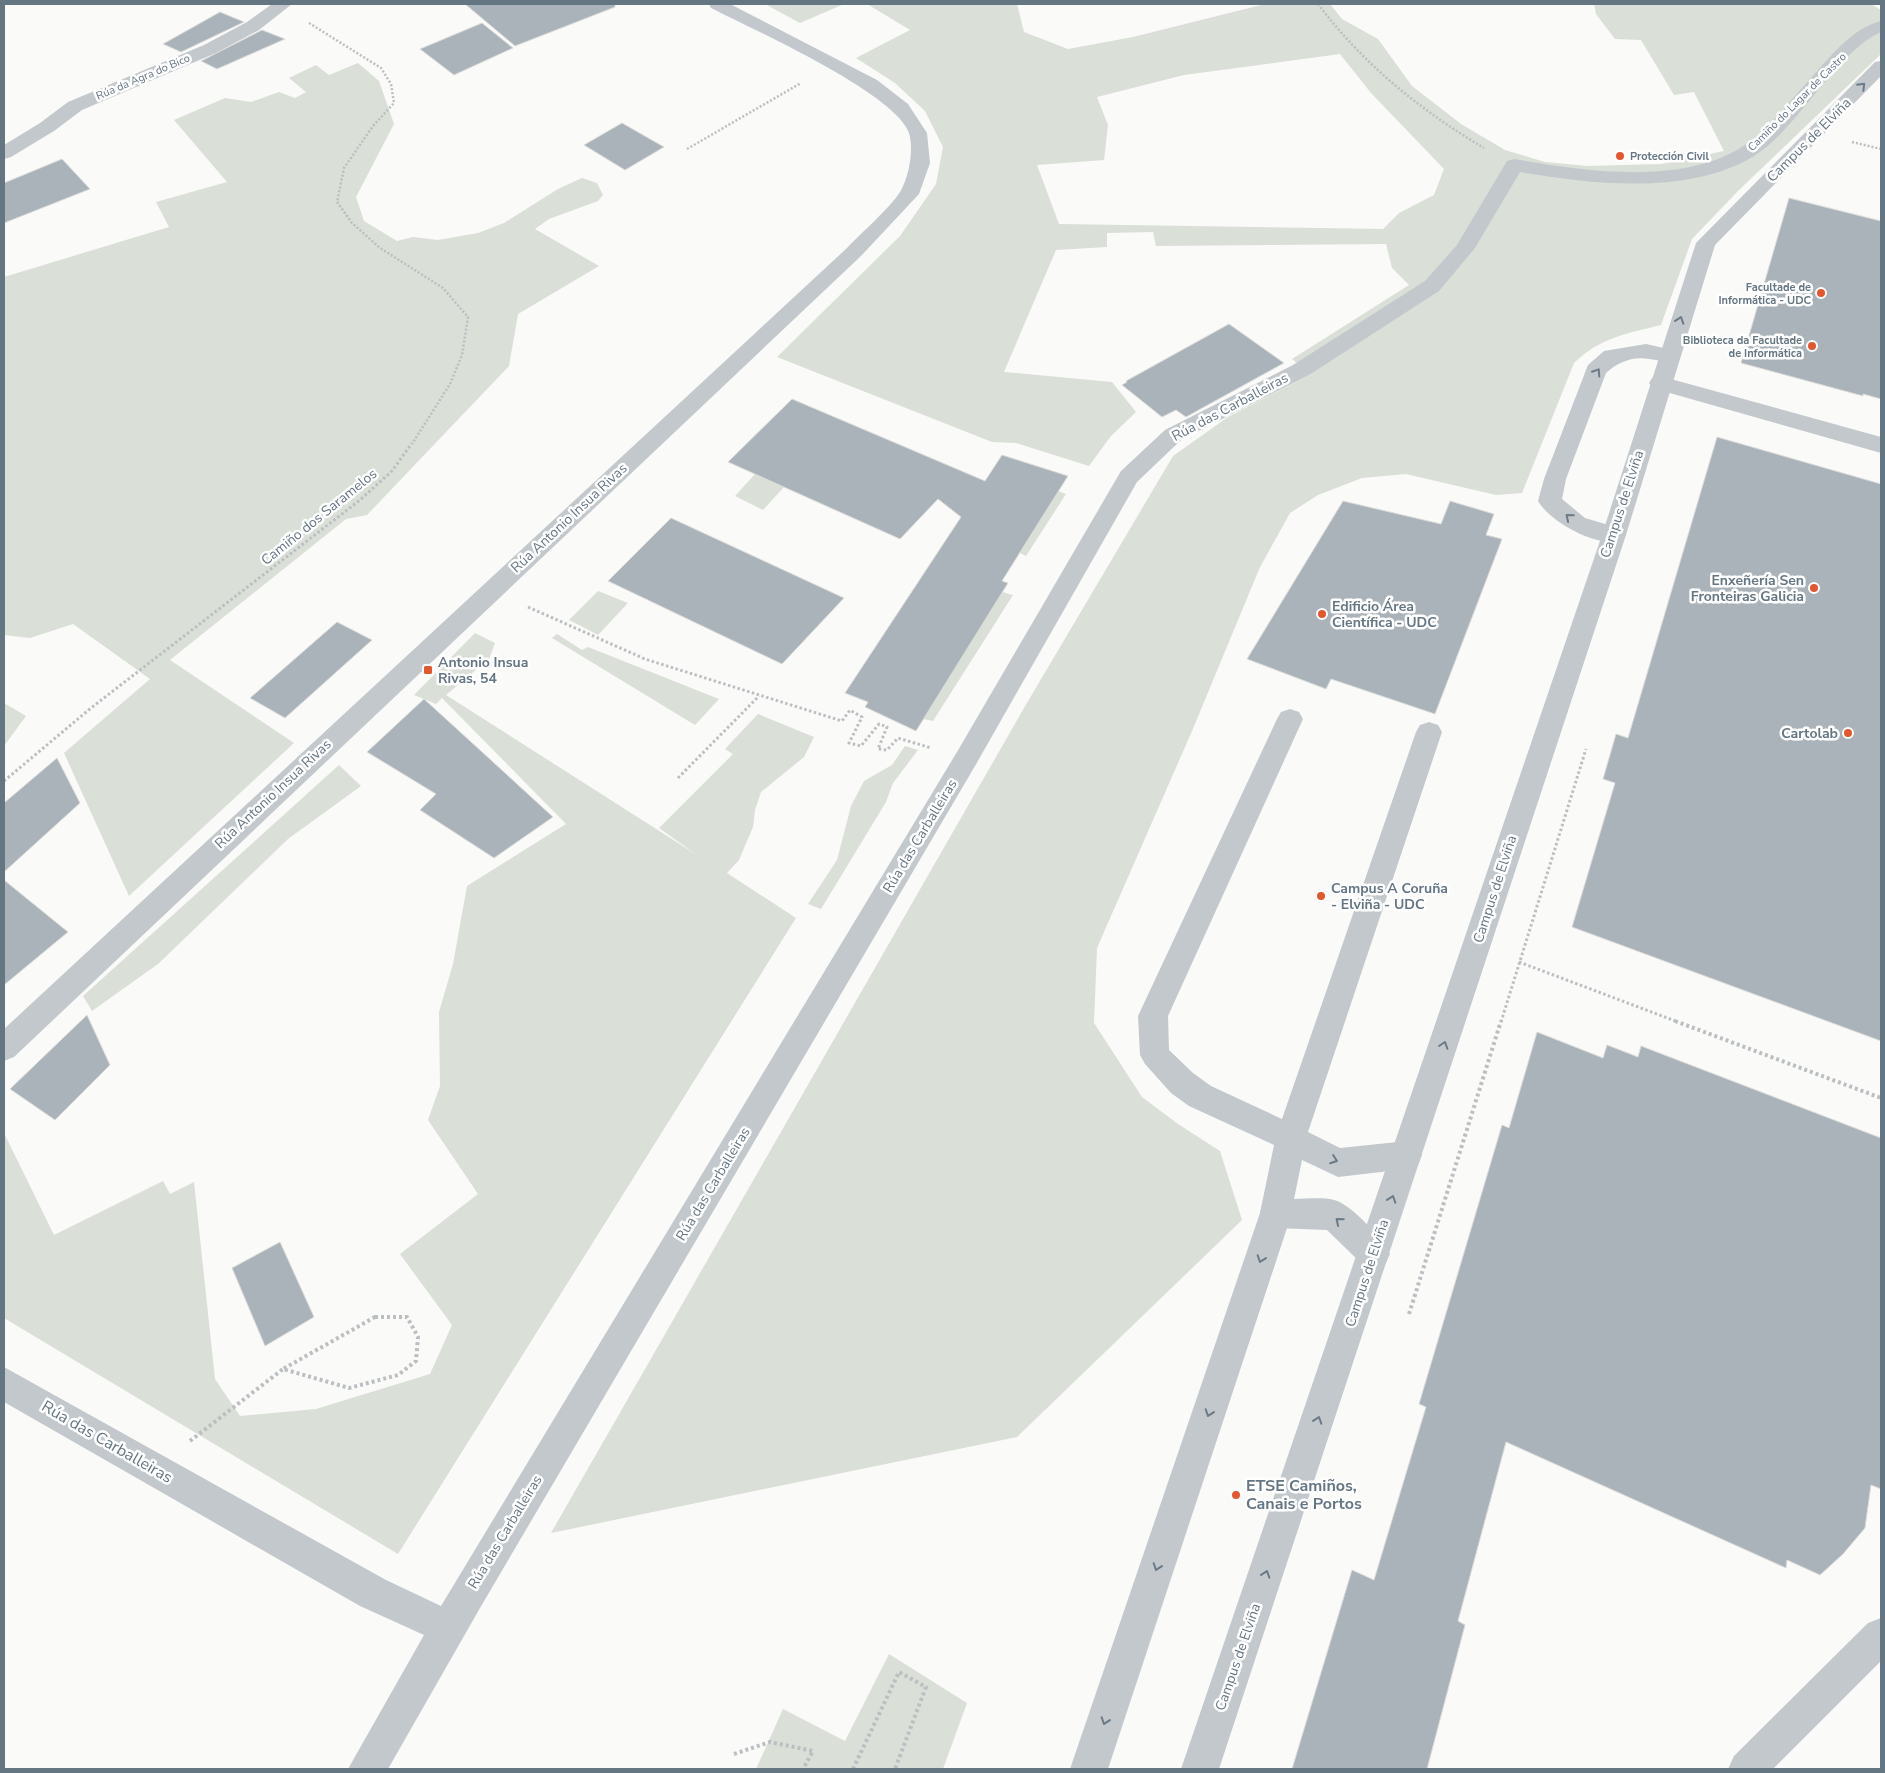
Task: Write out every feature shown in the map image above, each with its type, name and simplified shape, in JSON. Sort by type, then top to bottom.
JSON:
[{"type":"street","name":"Rúa Antonio Insua Rivas","points":[[4,1048],[854,252],[909,194],[920,163],[918,133],[901,108],[871,84],[717,4]]},
{"type":"street","name":"Rúa da Agra do Bico","points":[[4,153],[47,128],[75,106],[210,49],[253,26],[282,5]]},
{"type":"street","name":"Camiño do Lagar de Castro","points":[[1514,165],[1559,174],[1627,178],[1677,174],[1722,164],[1747,152],[1767,135],[1859,38],[1881,26]]},
{"type":"street","name":"Campus de Elviña","points":[[1200,1769],[1614,534],[1660,383],[1706,243],[1881,66]]},
{"type":"street","name":"Rúa das Carballeiras","points":[[367,1769],[448,1628],[956,776],[1129,477],[1173,435],[1301,370],[1432,286],[1465,248],[1514,165]]},
{"type":"street","points":[[1614,534],[1577,524],[1550,501],[1555,479],[1596,370],[1612,356],[1646,351],[1669,356]]},
{"type":"street","points":[[1660,383],[1881,445]]},
{"type":"street","points":[[1290,719],[1153,1016],[1155,1055],[1182,1083],[1200,1096],[1291,1138],[1338,1163],[1407,1155]]},
{"type":"street","points":[[1089,1769],[1276,1213],[1291,1138],[1429,732]]},
{"type":"street","points":[[1276,1213],[1334,1215],[1374,1254]]},
{"type":"street","name":"Rúa das Carballeiras","points":[[4,1384],[372,1592],[448,1628]]},
{"type":"street","points":[[1746,1769],[1881,1636]]},
{"type":"path","points":[[1318,4],[1331,23],[1399,90],[1456,132],[1514,165]]},
{"type":"path","name":"Camiño dos Saramelos","points":[[4,781],[92,708],[360,500],[392,470],[419,434],[450,384],[462,354],[468,317],[443,288],[380,248],[352,223],[337,202],[344,168],[373,126],[394,103],[391,84],[381,68],[282,5]]},
{"type":"path","points":[[687,149],[834,64]]},
{"type":"path","points":[[1850,141],[1881,149]]},
{"type":"path","points":[[565,625],[645,659],[842,721],[850,710],[862,718],[849,743],[861,746],[878,724],[887,727],[878,749],[887,750],[898,738],[906,740]]},
{"type":"path","points":[[678,778],[759,696]]},
{"type":"path","points":[[1409,1314],[1587,744]]},
{"type":"path","points":[[1519,962],[1881,1098]]},
{"type":"path","points":[[155,1470],[283,1369],[375,1317],[407,1317],[418,1337],[416,1361],[398,1375],[349,1388],[283,1369]]},
{"type":"path","points":[[853,1769],[899,1672],[926,1687],[896,1769]]},
{"type":"path","points":[[734,1754],[770,1742],[813,1751],[803,1769]]},
{"type":"shaded area","points":[[765,4],[844,4],[800,23]]},
{"type":"shaded area","points":[[867,4],[1017,4],[1024,32],[1068,49],[1133,37],[1265,4],[1330,4],[1342,19],[1378,39],[1412,86],[1461,124],[1505,150],[1545,162],[1588,166],[1661,164],[1724,151],[1694,92],[1674,95],[1641,40],[1615,39],[1596,14],[1594,4],[1871,4],[1881,10],[1881,54],[1738,191],[1692,239],[1661,325],[1625,334],[1604,342],[1584,354],[1574,363],[1522,493],[1496,495],[1406,474],[1362,478],[1318,495],[1290,513],[1260,567],[1192,731],[1097,948],[1094,1023],[1142,1097],[1178,1124],[1220,1151],[1242,1220],[1017,1437],[551,1533],[1024,708],[1173,456],[1228,417],[1311,374],[1292,359],[1409,285],[1392,268],[1386,244],[1156,246],[1153,232],[1107,233],[1107,247],[1056,250],[1004,372],[1112,382],[1136,412],[1111,436],[1089,466],[1016,443],[992,442],[777,357],[900,236],[936,184],[943,147],[925,111],[895,83],[856,58],[910,30]],"holes":[[[1340,54],[1371,93],[1444,169],[1434,195],[1399,213],[1383,229],[1059,224],[1037,165],[1104,160],[1108,125],[1097,97],[1184,75]]]},
{"type":"shaded area","points":[[358,63],[379,81],[394,124],[356,197],[364,221],[397,241],[413,237],[438,240],[478,233],[504,223],[558,189],[582,178],[597,183],[603,195],[598,201],[549,219],[535,229],[599,266],[518,314],[509,366],[367,515],[346,519],[170,660],[294,743],[129,896],[64,753],[150,679],[73,624],[30,638],[4,635],[4,277],[169,227],[156,202],[227,182],[174,120],[225,98],[251,102],[279,92],[295,98],[306,92],[289,78],[316,65],[329,75]]},
{"type":"shaded area","points":[[755,474],[784,487],[763,510],[735,496]]},
{"type":"shaded area","points":[[1058,491],[1066,494],[1026,556],[1020,553]]},
{"type":"shaded area","points":[[598,591],[628,603],[598,635],[569,620]]},
{"type":"shaded area","points":[[1002,592],[1013,595],[933,721],[923,719]]},
{"type":"shaded area","points":[[475,633],[495,643],[489,659],[446,695],[697,855],[659,828],[733,754],[725,749],[758,714],[814,737],[804,757],[761,792],[755,810],[753,827],[739,860],[727,873],[796,918],[398,1554],[4,1318],[4,1133],[54,1235],[163,1181],[170,1194],[194,1182],[215,1379],[240,1416],[316,1409],[430,1374],[452,1325],[400,1254],[478,1194],[428,1120],[440,1086],[439,1012],[453,964],[467,886],[566,824],[442,698],[436,704],[414,695]]},
{"type":"shaded area","points":[[557,634],[582,650],[588,647],[719,699],[695,725],[552,638]]},
{"type":"shaded area","points":[[4,703],[26,716],[4,746]]},
{"type":"shaded area","points":[[905,746],[918,750],[893,783],[886,802],[821,909],[808,904],[837,860],[851,806],[864,781],[892,765]]},
{"type":"shaded area","points":[[339,765],[361,786],[288,839],[158,964],[92,1011],[83,996]]},
{"type":"shaded area","points":[[889,1654],[967,1703],[943,1769],[756,1769],[783,1709],[845,1741]]},
{"type":"building","points":[[465,4],[615,4],[615,7],[515,46]]},
{"type":"building","points":[[220,12],[244,22],[181,52],[163,44]]},
{"type":"building","points":[[482,23],[513,48],[454,75],[420,49]]},
{"type":"building","points":[[262,30],[285,39],[217,69],[201,61]]},
{"type":"building","points":[[622,123],[664,147],[625,170],[584,145]]},
{"type":"building","points":[[62,159],[90,189],[4,223],[4,183]]},
{"type":"building","name":"Facultade de Informática - UDC","points":[[1789,198],[1881,221],[1881,399],[1863,394],[1863,396],[1741,363]]},
{"type":"building","points":[[1229,324],[1284,363],[1186,417],[1176,410],[1162,417],[1122,385],[1126,381]]},
{"type":"building","points":[[792,399],[985,481],[1002,455],[1068,476],[1002,581],[1008,583],[916,731],[865,707],[868,702],[845,693],[961,517],[938,499],[900,539],[728,462]]},
{"type":"building","points":[[1717,437],[1881,484],[1881,1041],[1572,927],[1615,783],[1603,779],[1616,734],[1628,738]]},
{"type":"building","name":"Edificio Área Científica - UDC","points":[[1343,501],[1441,524],[1450,501],[1494,514],[1486,535],[1502,539],[1435,714],[1331,679],[1326,689],[1247,659]]},
{"type":"building","points":[[671,518],[844,598],[782,664],[608,581]]},
{"type":"building","points":[[337,622],[372,640],[285,718],[250,698]]},
{"type":"building","points":[[424,699],[553,817],[494,858],[420,810],[436,794],[367,752]]},
{"type":"building","points":[[57,758],[80,803],[4,872],[4,803]]},
{"type":"building","points":[[4,880],[68,932],[4,985]]},
{"type":"building","points":[[87,1015],[110,1065],[55,1120],[10,1089]]},
{"type":"building","points":[[1537,1032],[1603,1058],[1607,1045],[1638,1057],[1641,1046],[1881,1138],[1881,1489],[1871,1485],[1865,1528],[1843,1554],[1820,1575],[1787,1560],[1786,1568],[1506,1442],[1458,1621],[1465,1625],[1427,1769],[1292,1769],[1352,1570],[1374,1580],[1426,1407],[1419,1404],[1502,1125],[1509,1128]]},
{"type":"building","points":[[280,1242],[314,1317],[265,1346],[232,1268]]},
{"type":"place","name":"Protección Civil","points":[[1620,156]]},
{"type":"place","name":"Facultade de Informática - UDC","points":[[1821,293]]},
{"type":"place","name":"Biblioteca da Facultade de Informática","points":[[1812,346]]},
{"type":"place","name":"Enxeñería Sen Fronteiras Galicia","points":[[1814,588]]},
{"type":"place","name":"Edificio Área Científica - UDC","points":[[1322,614]]},
{"type":"place","name":"Antonio Insua Rivas, 54","points":[[428,670]]},
{"type":"place","name":"Cartolab","points":[[1848,733]]},
{"type":"place","name":"Campus A Coruña - Elviña - UDC","points":[[1321,896]]},
{"type":"place","name":"ETSE Camiños, Canais e Portos","points":[[1236,1495]]}]
